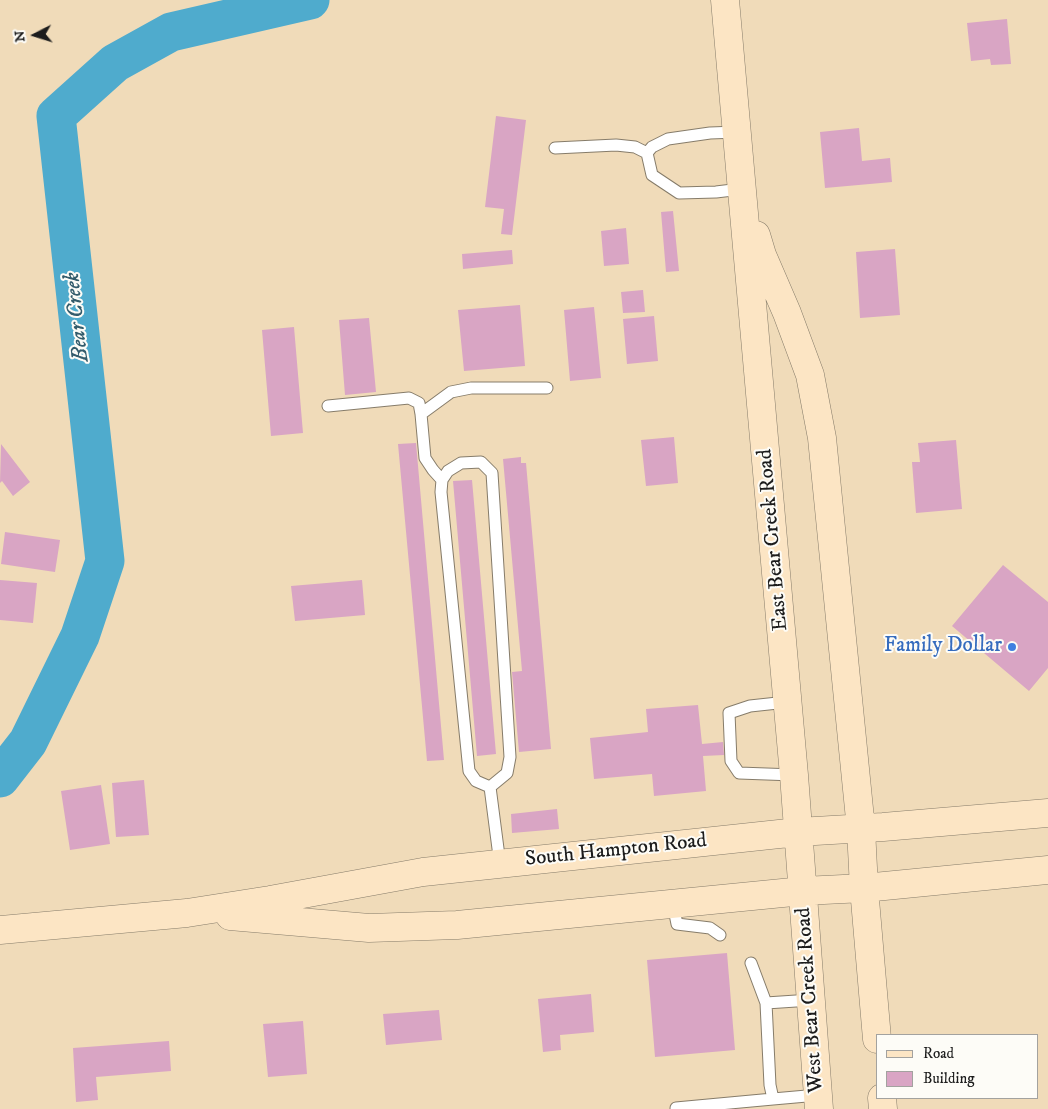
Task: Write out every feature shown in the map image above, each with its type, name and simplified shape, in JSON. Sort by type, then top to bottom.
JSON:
[{"type":"main road","name":"East Bear Creek Road","points":[[725,0],[741,189],[759,366],[803,891]]},
{"type":"main road","name":"East Bear Creek Road","points":[[741,189],[762,255],[810,374],[822,438],[860,829]]},
{"type":"main road","name":"South Hampton Road","points":[[0,930],[187,913],[423,872],[798,832],[860,829],[1048,813]]},
{"type":"main road","points":[[860,829],[877,1034]]},
{"type":"main road","name":"South Hampton Road","points":[[187,913],[369,928],[457,924],[1048,870]]},
{"type":"main road","name":"West Bear Creek Road","points":[[803,891],[818,1102]]},
{"type":"lane","points":[[647,154],[652,147],[668,139],[710,133],[737,132]]},
{"type":"lane","points":[[555,148],[616,145],[635,147],[647,154],[652,176],[679,193],[741,189]]},
{"type":"lane","points":[[421,414],[451,392],[471,388],[547,388]]},
{"type":"lane","points":[[328,406],[410,398],[418,403],[421,414],[425,458],[442,480]]},
{"type":"lane","points":[[481,462],[492,473],[510,757],[507,773],[490,787],[476,781],[469,771],[441,492],[442,480],[448,471],[461,463],[481,462]]},
{"type":"lane","points":[[787,702],[750,706],[729,713],[731,761],[739,773],[794,776]]},
{"type":"lane","points":[[490,787],[500,864]]},
{"type":"lane","points":[[673,904],[677,924],[710,928],[720,935]]},
{"type":"lane","points":[[752,963],[766,1002],[770,1085],[773,1099]]},
{"type":"lane","points":[[766,1002],[810,1000]]},
{"type":"lane","points":[[676,1108],[773,1099],[818,1102]]},
{"type":"building","points":[[1007,19],[1011,64],[991,65],[990,59],[971,61],[967,23]]},
{"type":"building","points":[[496,116],[526,120],[512,235],[501,234],[504,209],[485,207]]},
{"type":"building","points":[[859,128],[862,161],[890,158],[892,182],[825,188],[820,132]]},
{"type":"building","points":[[673,211],[679,271],[666,272],[661,212]]},
{"type":"building","points":[[626,228],[629,264],[604,266],[601,231]]},
{"type":"building","points":[[895,249],[900,315],[860,318],[856,252]]},
{"type":"building","points":[[512,250],[513,264],[463,269],[462,254]]},
{"type":"building","points":[[643,290],[645,312],[623,313],[621,292]]},
{"type":"building","points":[[520,305],[525,366],[464,371],[458,310]]},
{"type":"building","points":[[594,307],[601,378],[570,381],[564,310]]},
{"type":"building","points":[[654,316],[658,361],[627,364],[623,319]]},
{"type":"building","points":[[369,318],[376,392],[345,395],[339,320]]},
{"type":"building","points":[[294,327],[303,433],[271,436],[262,330]]},
{"type":"building","points":[[674,437],[678,483],[646,486],[641,440]]},
{"type":"building","points":[[956,440],[962,509],[916,513],[912,462],[920,462],[918,443]]},
{"type":"building","points":[[416,443],[444,760],[427,761],[398,444]]},
{"type":"building","points":[[1,444],[30,482],[13,496],[2,481],[0,483]]},
{"type":"building","points":[[521,457],[521,463],[526,463],[551,749],[519,752],[512,672],[522,671],[503,459]]},
{"type":"building","points":[[472,480],[496,754],[477,756],[453,481]]},
{"type":"building","points":[[5,532],[60,540],[55,572],[1,564]]},
{"type":"building","name":"Family Dollar","points":[[1003,565],[1048,602],[1048,668],[1029,691],[952,626]]},
{"type":"building","points":[[0,580],[37,583],[33,623],[0,620]]},
{"type":"building","points":[[362,580],[365,615],[295,621],[291,586]]},
{"type":"building","points":[[698,705],[702,744],[723,742],[724,755],[703,756],[706,791],[654,796],[652,774],[594,779],[590,738],[648,732],[646,709]]},
{"type":"building","points":[[144,780],[149,835],[116,837],[112,783]]},
{"type":"building","points":[[101,785],[110,844],[70,850],[61,791]]},
{"type":"building","points":[[557,809],[559,829],[512,833],[511,814]]},
{"type":"building","points":[[727,953],[735,1050],[655,1057],[647,960]]},
{"type":"building","points":[[591,994],[594,1032],[560,1035],[561,1050],[543,1052],[538,999]]},
{"type":"building","points":[[439,1010],[442,1040],[386,1045],[383,1014]]},
{"type":"building","points":[[303,1021],[307,1074],[268,1077],[263,1024]]},
{"type":"building","points":[[169,1041],[171,1071],[96,1077],[98,1100],[76,1102],[73,1048]]},
{"type":"waterway","name":"Bear Creek","points":[[0,778],[28,742],[80,636],[105,561],[56,116],[115,63],[171,32],[310,0]]},
{"type":"place","name":"Family Dollar","points":[[1012,647]]}]
